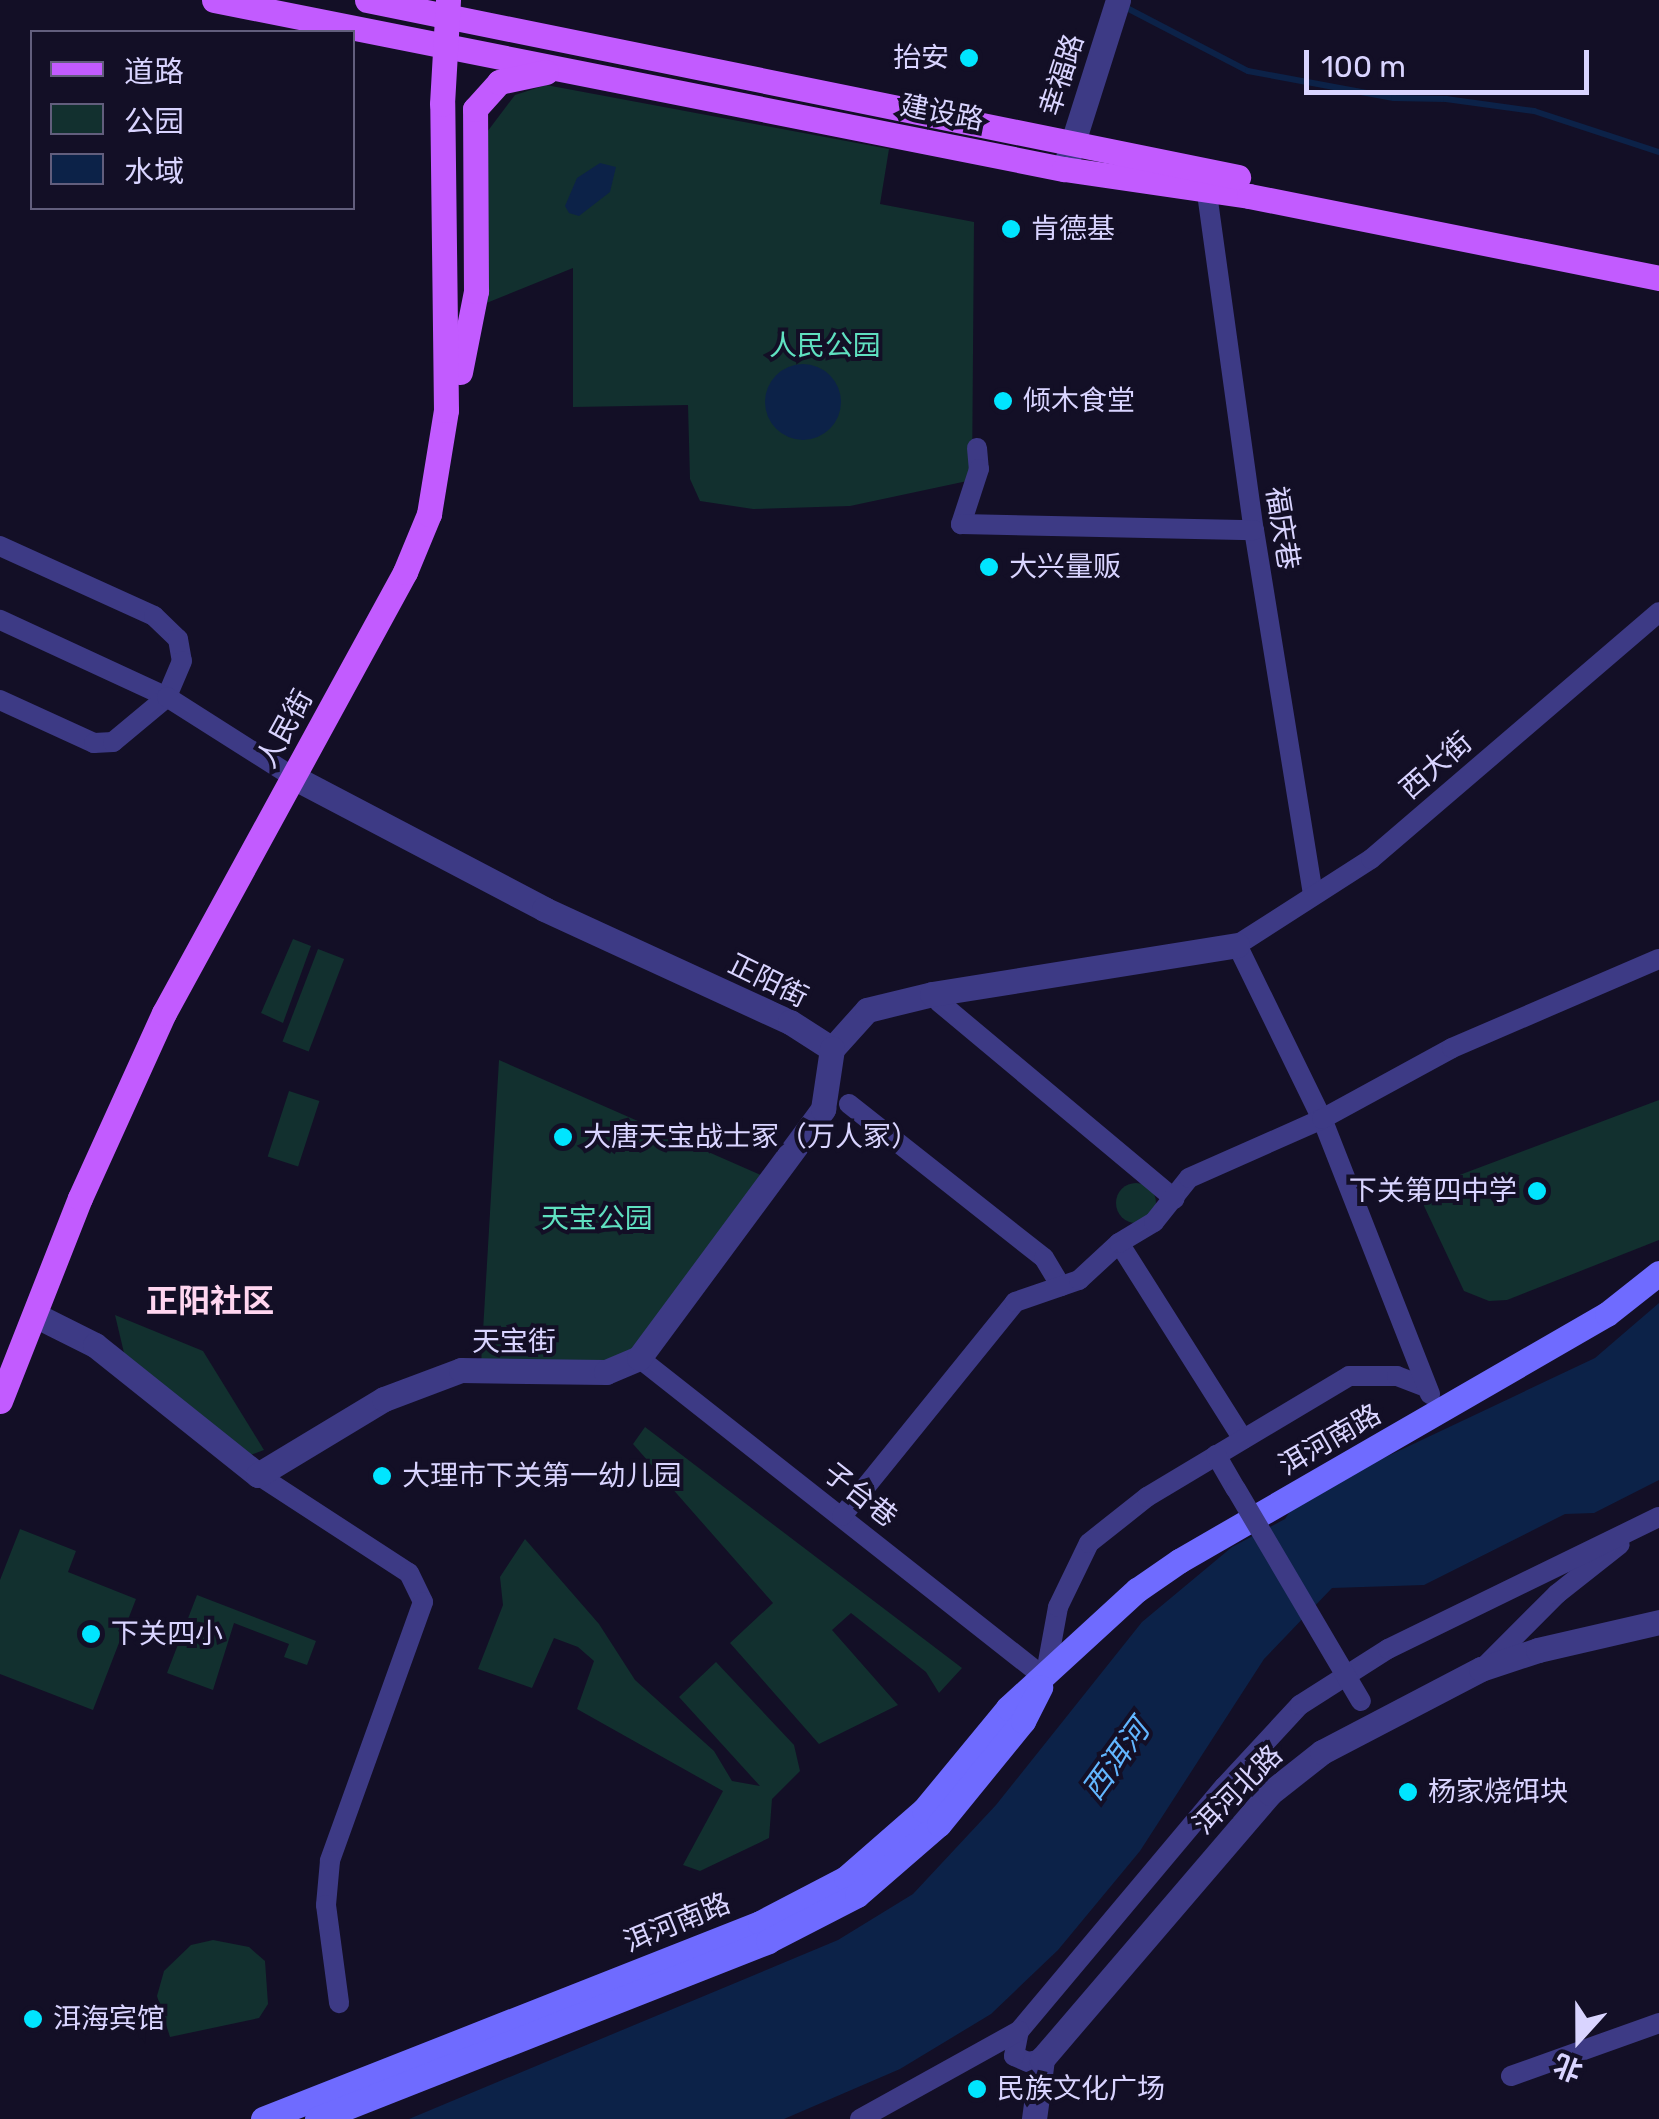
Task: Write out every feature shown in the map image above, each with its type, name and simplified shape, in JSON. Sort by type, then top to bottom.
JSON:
[{"type":"main road","name":"建设路","points":[[214,0],[1064,168],[1205,179],[1659,262]]},
{"type":"main road","name":"建设路","points":[[367,0],[447,8],[1072,142],[1205,179],[1659,278]]},
{"type":"main road","name":"人民街","points":[[0,1401],[123,1098],[172,998],[414,552],[434,496],[443,445],[448,357],[443,45],[447,8]]},
{"type":"main road","points":[[443,445],[476,291],[475,109],[492,87],[516,75],[580,72]]},
{"type":"main road","name":"洱河南路","points":[[263,2119],[760,1923],[846,1878],[898,1836],[1008,1708],[1045,1678],[1093,1627],[1162,1572],[1607,1314],[1659,1272]]},
{"type":"main road","name":"洱河南路","points":[[317,2119],[768,1941],[857,1895],[939,1824],[1023,1721],[1045,1678]]},
{"type":"street","name":"幸福路","points":[[1064,168],[1115,12]]},
{"type":"street","name":"福庆巷","points":[[1205,179],[1254,530],[1314,894]]},
{"type":"street","points":[[977,448],[979,469],[961,524],[1254,530]]},
{"type":"street","points":[[0,546],[170,626],[178,639],[182,661],[167,696],[113,742],[94,743],[0,700]]},
{"type":"street","name":"西大街","points":[[1237,946],[1371,859],[1659,612]]},
{"type":"street","points":[[0,620],[167,696],[293,777]]},
{"type":"street","name":"正阳街","points":[[293,777],[544,910],[790,1022],[832,1049]]},
{"type":"street","points":[[639,1358],[823,1109],[832,1049],[867,1010],[932,994],[1237,946],[1322,1119],[1425,1386],[1440,1411]]},
{"type":"street","points":[[842,1516],[1015,1302],[1079,1280],[1119,1243],[1154,1222],[1189,1178],[1322,1119],[1452,1048],[1659,959]]},
{"type":"street","points":[[939,1002],[1175,1199]]},
{"type":"street","points":[[849,1104],[1044,1258],[1061,1286]]},
{"type":"street","points":[[1119,1243],[1244,1439]]},
{"type":"street","points":[[34,1315],[95,1345],[258,1475],[409,1573],[423,1602],[330,1861],[326,1905],[339,2003]]},
{"type":"street","name":"天宝街","points":[[258,1475],[384,1399],[461,1370],[606,1372],[639,1358]]},
{"type":"street","name":"子台巷","points":[[639,1358],[1045,1678]]},
{"type":"street","points":[[1045,1678],[1058,1607],[1089,1542],[1147,1497],[1349,1376],[1397,1376],[1425,1386]]},
{"type":"street","points":[[1216,1455],[1368,1712]]},
{"type":"street","points":[[860,2119],[1019,2031],[1224,1787],[1300,1706],[1388,1649],[1659,1517]]},
{"type":"street","points":[[1482,1669],[1557,1594],[1636,1529]]},
{"type":"street","name":"洱河北路","points":[[1042,2060],[1270,1793],[1368,1712],[1538,1650],[1659,1622]]},
{"type":"street","points":[[1511,2076],[1659,2023]]},
{"type":"street","points":[[1019,2031],[1014,2056],[1028,2062],[1042,2060],[1034,2119]]},
{"type":"green space","name":"人民公园","points":[[546,85],[889,149],[880,204],[974,222],[972,480],[850,506],[753,509],[700,501],[690,479],[688,405],[573,407],[573,268],[484,304],[484,136],[515,95]]},
{"type":"green space","points":[[293,939],[311,946],[283,1023],[261,1013]]},
{"type":"green space","points":[[318,949],[344,959],[309,1051],[283,1041]]},
{"type":"green space","name":"天宝公园","points":[[499,1060],[763,1176],[635,1352],[603,1366],[481,1365]]},
{"type":"green space","points":[[289,1091],[319,1101],[298,1167],[268,1157]]},
{"type":"green space","points":[[1659,1100],[1659,1240],[1507,1300],[1489,1301],[1464,1291],[1417,1191]]},
{"type":"green space","points":[[1136,1183],[1150,1189],[1156,1203],[1150,1217],[1136,1223],[1122,1217],[1116,1203],[1122,1189]]},
{"type":"green space","points":[[115,1315],[203,1351],[264,1450],[248,1456],[125,1357]]},
{"type":"green space","points":[[645,1427],[962,1668],[939,1693],[926,1672],[851,1613],[832,1630],[898,1705],[819,1744],[730,1643],[773,1603],[633,1444]]},
{"type":"green space","points":[[20,1529],[76,1551],[68,1572],[136,1599],[93,1710],[0,1674],[0,1580]]},
{"type":"green space","points":[[525,1539],[599,1624],[635,1680],[714,1751],[732,1781],[760,1786],[679,1697],[716,1662],[794,1745],[800,1771],[772,1799],[769,1838],[700,1871],[683,1865],[723,1791],[577,1709],[594,1661],[578,1647],[554,1638],[532,1688],[478,1669],[503,1605],[500,1577]]},
{"type":"green space","points":[[197,1595],[316,1641],[307,1665],[284,1657],[289,1644],[234,1623],[213,1690],[167,1673]]},
{"type":"green space","points":[[213,1940],[249,1947],[265,1961],[268,2004],[259,2018],[170,2037],[157,1996],[164,1971],[191,1945]]},
{"type":"water","points":[[600,163],[616,167],[610,192],[579,216],[569,213],[565,206],[577,178]]},
{"type":"water","points":[[803,364],[830,375],[841,402],[830,429],[803,440],[776,429],[765,402],[776,375]]},
{"type":"water","name":"西洱河","points":[[1659,1303],[1659,1480],[1594,1513],[1565,1514],[1424,1585],[1332,1588],[1264,1659],[1140,1851],[1058,1950],[991,2014],[900,2069],[784,2119],[409,2119],[838,1940],[913,1894],[996,1805],[1142,1622],[1232,1547],[1285,1519],[1294,1505],[1318,1489],[1595,1358]]},
{"type":"waterway","points":[[1123,6],[1248,71],[1394,98],[1446,99],[1534,111],[1659,152]]},
{"type":"place","name":"抬安","points":[[969,58]]},
{"type":"place","name":"肯德基","points":[[1011,229]]},
{"type":"place","name":"倾木食堂","points":[[1003,401]]},
{"type":"place","name":"大兴量贩","points":[[989,567]]},
{"type":"place","name":"大唐天宝战士冢（万人冢）","points":[[563,1137]]},
{"type":"place","name":"下关第四中学","points":[[1537,1191]]},
{"type":"place","name":"大理市下关第一幼儿园","points":[[382,1476]]},
{"type":"place","name":"下关四小","points":[[91,1634]]},
{"type":"place","name":"杨家烧饵块","points":[[1408,1792]]},
{"type":"place","name":"洱海宾馆","points":[[33,2019]]},
{"type":"place","name":"民族文化广场","points":[[977,2089]]},
{"type":"district","name":"正阳社区","points":[[210,1301]]}]
